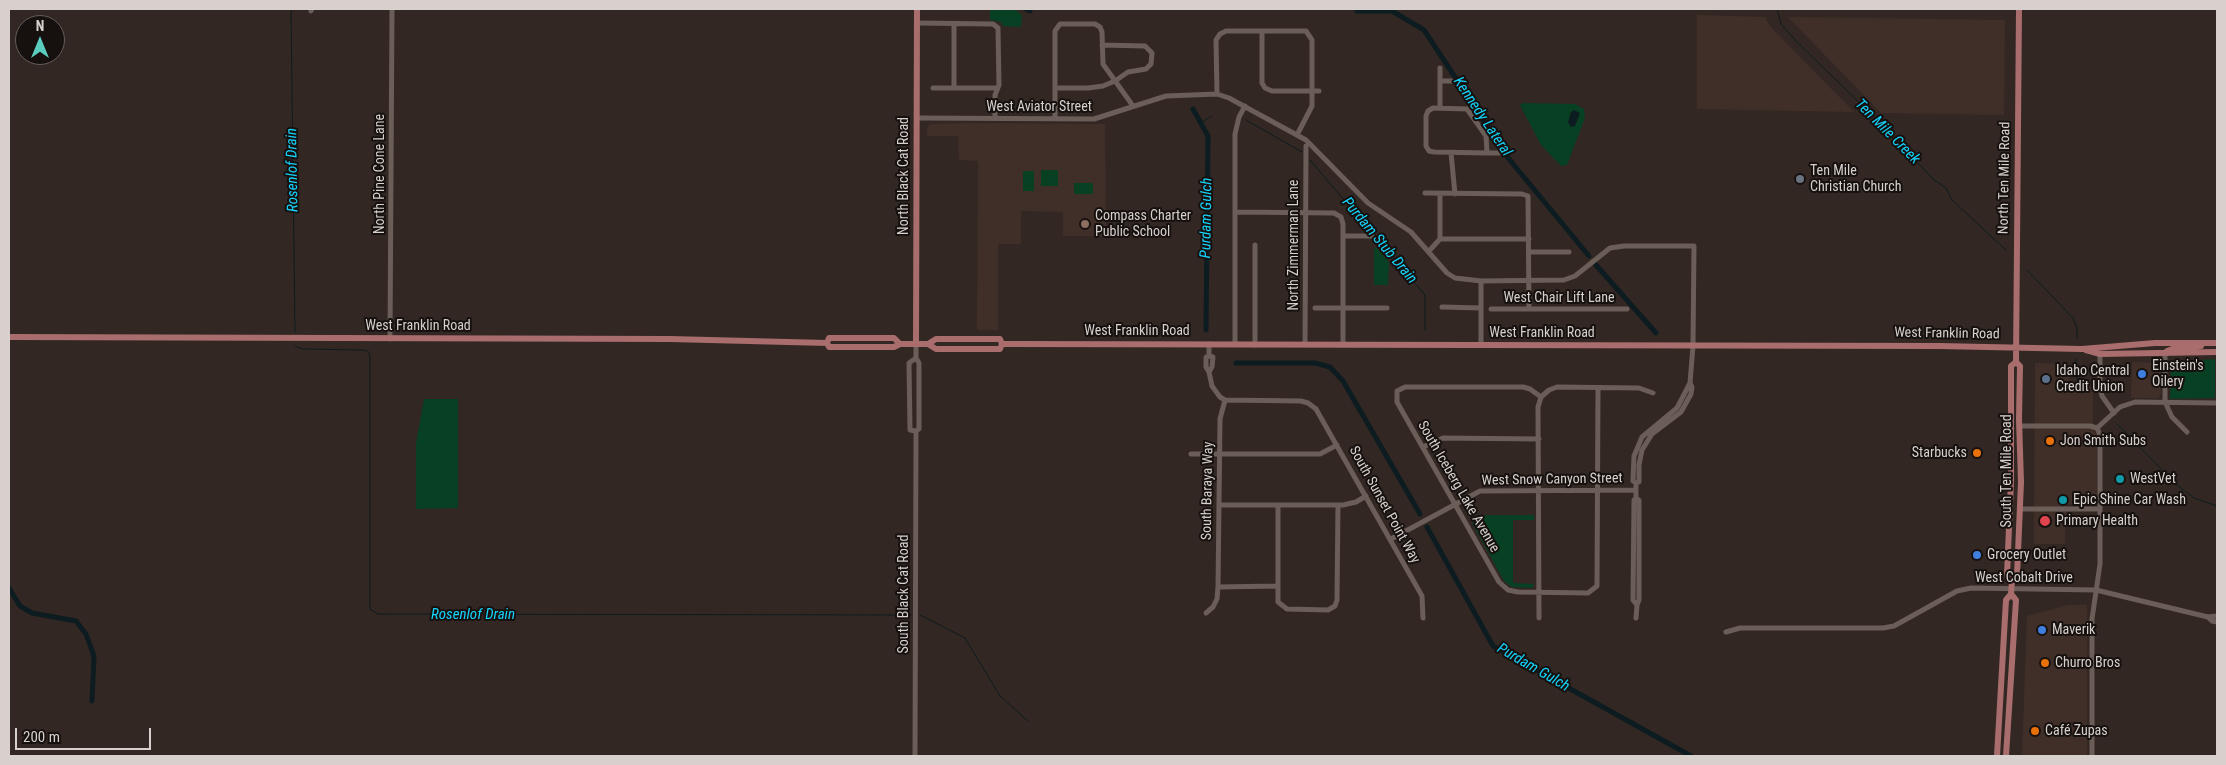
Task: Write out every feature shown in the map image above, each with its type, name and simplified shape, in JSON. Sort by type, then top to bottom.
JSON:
[{"type":"main road","name":"North Black Cat Road","points":[[916,344],[917,9]]},
{"type":"main road","name":"North Ten Mile Road","points":[[2016,348],[2019,9]]},
{"type":"main road","name":"West Franklin Road","points":[[9,337],[670,340],[827,343],[829,338],[894,338],[900,344],[928,344],[936,339],[1000,339],[1002,344],[2082,349],[2155,343],[2214,343]]},
{"type":"main road","points":[[2165,353],[2174,348],[2196,347],[2214,343]]},
{"type":"main road","name":"South Ten Mile Road","points":[[1998,756],[2006,600],[2011,591],[2012,580],[2017,576],[2020,508],[2020,366],[2016,362],[2016,348]]},
{"type":"main road","name":"West Franklin Road","points":[[2082,349],[2100,354],[2217,352]]},
{"type":"main road","name":"South Ten Mile Road","points":[[2012,580],[2007,575],[2011,490],[2011,366],[2016,362]]},
{"type":"main road","name":"South Ten Mile Road","points":[[2006,756],[2016,600],[2011,591]]},
{"type":"street","name":"North Pine Cone Lane","points":[[390,339],[392,9]]},
{"type":"street","points":[[917,23],[993,24],[997,26],[999,30],[999,85],[997,88],[995,118]]},
{"type":"street","points":[[954,24],[954,88]]},
{"type":"street","points":[[1055,118],[1055,31],[1057,26],[1095,24],[1100,27],[1104,64],[1133,106]]},
{"type":"street","points":[[1297,135],[1310,111],[1312,40],[1309,33],[1302,31],[1226,31],[1220,34],[1216,40],[1217,94],[1245,106],[1297,135],[1314,147],[1368,203],[1411,232],[1447,273],[1455,278],[1481,282],[1570,279],[1610,248],[1624,246],[1694,246],[1691,394],[1685,407],[1652,434],[1642,450],[1639,482],[1636,483],[1636,498],[1634,500],[1633,600],[1637,605],[1636,618]]},
{"type":"street","points":[[1262,31],[1262,83],[1265,88],[1272,91],[1319,91]]},
{"type":"street","points":[[1055,88],[1096,88],[1115,81],[1128,72],[1146,69],[1150,66],[1152,54],[1150,48],[1143,46],[1102,45]]},
{"type":"street","points":[[1440,68],[1440,108]]},
{"type":"street","points":[[1440,80],[1452,81]]},
{"type":"street","points":[[933,88],[997,88]]},
{"type":"street","name":"West Aviator Street","points":[[917,118],[1094,119],[1166,96],[1217,94]]},
{"type":"street","points":[[1235,344],[1235,134],[1239,117],[1245,106]]},
{"type":"street","points":[[1487,153],[1487,138],[1467,109],[1440,108],[1428,111],[1426,116],[1426,146],[1429,151],[1451,152],[1487,153],[1499,153]]},
{"type":"street","name":"North Zimmerman Lane","points":[[1305,345],[1306,146]]},
{"type":"street","points":[[1451,152],[1455,194]]},
{"type":"street","points":[[1424,193],[1522,194],[1528,196],[1529,309]]},
{"type":"street","points":[[1429,251],[1440,239],[1440,194]]},
{"type":"street","points":[[1235,212],[1334,213],[1341,217],[1343,236],[1343,345]]},
{"type":"street","points":[[1343,236],[1372,236]]},
{"type":"street","points":[[1440,239],[1529,239]]},
{"type":"street","points":[[1255,245],[1255,344]]},
{"type":"street","points":[[1529,252],[1569,252]]},
{"type":"street","points":[[1481,282],[1481,345]]},
{"type":"street","points":[[1442,307],[1481,308]]},
{"type":"street","points":[[1315,308],[1387,308]]},
{"type":"street","name":"West Chair Lift Lane","points":[[1491,309],[1627,309]]},
{"type":"street","name":"South Black Cat Road","points":[[915,756],[916,431],[919,429],[919,362],[916,358],[916,344]]},
{"type":"street","points":[[1209,344],[1209,356],[1206,357],[1206,367],[1212,386],[1220,397],[1225,400]]},
{"type":"street","points":[[2165,353],[2165,402],[2172,417],[2187,432]]},
{"type":"street","points":[[2100,354],[2100,388],[2102,396],[2114,413]]},
{"type":"street","name":"South Black Cat Road","points":[[916,358],[909,363],[910,430],[916,431]]},
{"type":"street","name":"South Iceberg Lake Avenue","points":[[1539,592],[1508,590],[1499,582],[1397,402],[1397,391],[1405,387],[1523,387],[1542,397]]},
{"type":"street","points":[[1539,618],[1538,407],[1542,397],[1549,390],[1558,387],[1640,388],[1653,393]]},
{"type":"street","points":[[1539,592],[1588,593],[1596,589],[1598,583],[1598,388]]},
{"type":"street","name":"South Sunset Point Way","points":[[1225,400],[1301,401],[1308,402],[1314,407],[1422,596],[1423,618]]},
{"type":"street","name":"South Baraya Way","points":[[1206,613],[1213,607],[1217,599],[1220,419],[1225,400]]},
{"type":"street","points":[[2097,428],[2120,407],[2135,402],[2217,402]]},
{"type":"street","points":[[2019,426],[2090,426],[2097,428]]},
{"type":"street","points":[[2092,756],[2092,619],[2100,564],[2100,435],[2097,428]]},
{"type":"street","points":[[1423,447],[1443,438],[1538,439]]},
{"type":"street","points":[[1191,454],[1320,454],[1337,446]]},
{"type":"street","name":"West Snow Canyon Street","points":[[1390,539],[1480,491],[1636,490]]},
{"type":"street","points":[[1219,505],[1338,505],[1350,504],[1366,496]]},
{"type":"street","points":[[1278,505],[1277,599],[1280,605],[1287,609],[1328,610],[1335,606],[1337,600],[1338,505]]},
{"type":"street","points":[[2020,508],[2100,509]]},
{"type":"street","points":[[1218,586],[1277,586]]},
{"type":"street","name":"West Cobalt Drive","points":[[1726,632],[1740,628],[1883,628],[1904,622],[1957,591],[1972,588],[2011,591],[2096,590],[2208,617],[2217,622]]},
{"type":"street","name":"West Cobalt Drive","points":[[2208,617],[2217,616]]},
{"type":"shaded area","points":[[1697,15],[1765,17],[1769,25],[1854,112],[1697,109]]},
{"type":"shaded area","points":[[1788,17],[2005,20],[2004,115],[1881,113]]},
{"type":"shaded area","points":[[1574,110],[1580,113],[1575,126],[1571,127],[1568,122],[1571,112]]},
{"type":"shaded area","name":"Compass Charter Public School","points":[[930,124],[1105,124],[1106,236],[1063,236],[1063,212],[1021,211],[1021,244],[998,244],[998,330],[977,330],[978,161],[959,160],[958,136],[927,136],[927,128]]},
{"type":"shaded area","points":[[2132,362],[2161,363],[2161,394],[2158,398],[2131,398]]},
{"type":"shaded area","points":[[2035,363],[2069,364],[2069,385],[2093,387],[2093,430],[2097,435],[2097,501],[2090,504],[2066,504],[2065,544],[2034,544]]},
{"type":"shaded area","points":[[2068,605],[2087,605],[2087,756],[2022,756],[2027,616]]},
{"type":"green space","points":[[990,9],[1014,9],[1022,15],[1021,27],[1003,26],[1001,22],[990,20]]},
{"type":"green space","points":[[1523,103],[1575,104],[1584,109],[1585,118],[1567,165],[1561,166],[1541,145],[1520,105]]},
{"type":"green space","points":[[1041,170],[1058,170],[1058,186],[1041,186]]},
{"type":"green space","points":[[1023,171],[1034,171],[1034,191],[1023,191]]},
{"type":"green space","points":[[1074,183],[1093,183],[1093,194],[1074,194]]},
{"type":"green space","points":[[1374,248],[1377,248],[1389,262],[1388,285],[1374,285]]},
{"type":"green space","points":[[2215,359],[2215,398],[2170,399],[2171,362]]},
{"type":"green space","points":[[424,399],[458,399],[458,508],[416,509],[416,443]]},
{"type":"green space","points":[[1486,515],[1534,515],[1534,520],[1513,520],[1513,583],[1534,584],[1532,588],[1512,587],[1504,581],[1472,523]]},
{"type":"waterway","name":"Rosenlof Drain","points":[[291,9],[295,332]]},
{"type":"waterway","name":"Purdam Gulch","points":[[1026,9],[1030,11]]},
{"type":"waterway","name":"Kennedy Lateral","points":[[1357,9],[1357,11],[1392,11],[1424,30],[1509,159],[1589,256]]},
{"type":"waterway","name":"Ten Mile Creek","points":[[1777,9],[1781,24],[1797,42],[1871,114],[1902,149],[1933,179],[1946,188],[1952,200],[2006,250]]},
{"type":"waterway","name":"Purdam Gulch","points":[[1193,109],[1208,136],[1206,330]]},
{"type":"waterway","name":"Purdam Stub Drain","points":[[1200,123],[1212,116]]},
{"type":"waterway","name":"Purdam Stub Drain","points":[[1246,120],[1302,152]]},
{"type":"waterway","name":"Purdam Stub Drain","points":[[1310,160],[1425,295],[1425,330]]},
{"type":"waterway","name":"Kennedy Lateral","points":[[1596,265],[1656,333]]},
{"type":"waterway","name":"Ten Mile Creek","points":[[2027,270],[2073,318],[2077,328],[2077,338]]},
{"type":"waterway","name":"Rosenlof Drain","points":[[295,346],[303,349],[362,350],[368,351],[370,356],[370,609],[378,614],[911,615]]},
{"type":"waterway","name":"Ten Mile Creek","points":[[2076,359],[2075,371],[2078,382]]},
{"type":"waterway","name":"Purdam Gulch","points":[[1236,363],[1315,363],[1330,367],[1343,381],[1420,514]]},
{"type":"waterway","name":"Ten Mile Creek","points":[[2117,424],[2177,485],[2194,498],[2217,506]]},
{"type":"waterway","name":"Purdam Gulch","points":[[1427,527],[1493,646],[1691,756]]},
{"type":"waterway","points":[[9,588],[20,606],[32,613],[76,621],[86,634],[94,656],[92,701]]},
{"type":"waterway","name":"Rosenlof Drain","points":[[920,615],[965,638],[1000,696],[1028,721]]},
{"type":"place","name":"Ten Mile Christian Church","points":[[1800,179]]},
{"type":"place","name":"Compass Charter Public School","points":[[1085,224]]},
{"type":"place","name":"Einstein's Oilery","points":[[2142,374]]},
{"type":"place","name":"Idaho Central Credit Union","points":[[2046,379]]},
{"type":"place","name":"Jon Smith Subs","points":[[2050,441]]},
{"type":"place","name":"Starbucks","points":[[1977,453]]},
{"type":"place","name":"WestVet","points":[[2120,479]]},
{"type":"place","name":"Epic Shine Car Wash","points":[[2063,500]]},
{"type":"place","name":"Primary Health","points":[[2045,521]]},
{"type":"place","name":"Grocery Outlet","points":[[1977,555]]},
{"type":"place","name":"Maverik","points":[[2042,630]]},
{"type":"place","name":"Churro Bros","points":[[2045,663]]},
{"type":"place","name":"Café Zupas","points":[[2035,731]]}]
